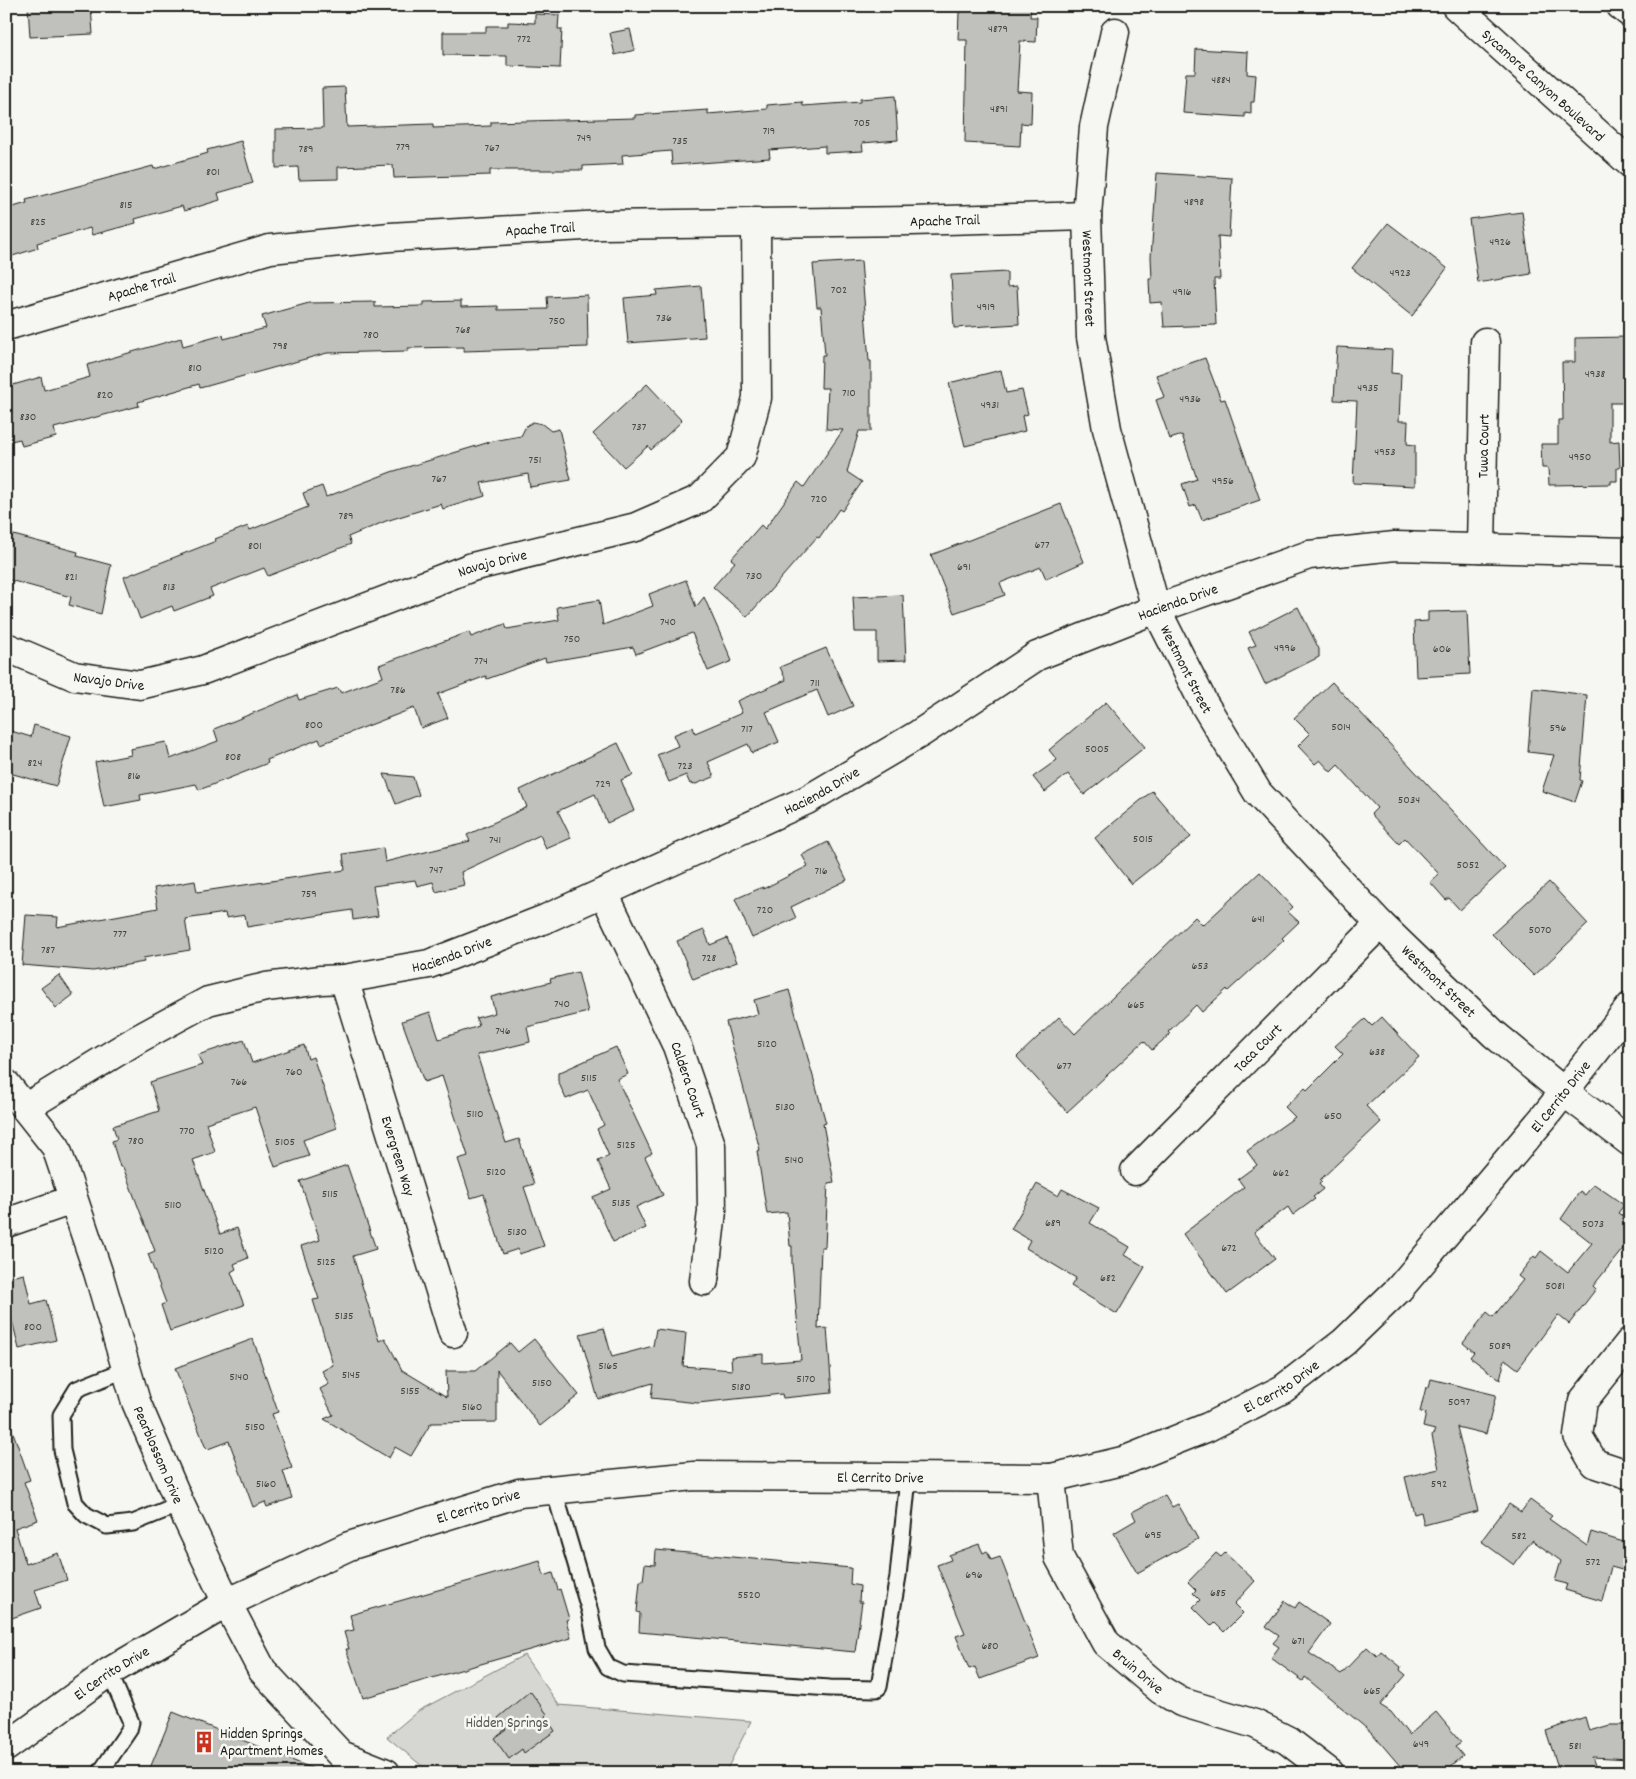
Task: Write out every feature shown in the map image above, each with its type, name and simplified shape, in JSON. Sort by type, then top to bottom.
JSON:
[{"type":"main road","name":"Sycamore Canyon Boulevard","points":[[1456,6],[1630,163]]},
{"type":"main road","points":[[1621,6],[1630,13]]},
{"type":"main road","name":"Westmont Street","points":[[1116,32],[1094,127],[1087,216],[1092,346],[1107,429],[1156,608],[1203,702],[1258,794],[1380,924],[1494,1034],[1564,1092],[1630,1142]]},
{"type":"main road","name":"Apache Trail","points":[[6,326],[270,248],[390,236],[593,225],[1087,216]]},
{"type":"main road","name":"Navajo Drive","points":[[6,647],[74,676],[140,685],[203,670],[472,567],[636,526],[700,499],[741,457],[757,398],[756,222]]},
{"type":"main road","name":"Tuwa Court","points":[[1481,548],[1485,342]]},
{"type":"main road","name":"Hacienda Drive","points":[[25,1108],[138,1038],[208,1001],[266,987],[344,979],[429,964],[545,919],[604,893],[807,800],[919,734],[1037,656],[1156,608],[1309,555],[1394,546],[1630,552]]},
{"type":"main road","name":"Caldera Court","points":[[604,893],[677,1046],[711,1145],[712,1211],[704,1281]]},
{"type":"main road","name":"Taca Court","points":[[1135,1171],[1380,924]]},
{"type":"main road","name":"Evergreen Way","points":[[344,979],[453,1333]]},
{"type":"main road","name":"El Cerrito Drive","points":[[6,1747],[109,1672],[226,1603],[349,1546],[519,1493],[694,1476],[1051,1478],[1126,1460],[1208,1427],[1283,1389],[1344,1342],[1399,1288],[1564,1092],[1630,1007]]},
{"type":"main road","name":"Pearblossom Drive","points":[[6,1084],[56,1147],[72,1200],[98,1272],[136,1402],[180,1504],[226,1603],[262,1670],[341,1755],[386,1773]]},
{"type":"main road","points":[[6,1224],[72,1200]]},
{"type":"main road","points":[[1630,1342],[1583,1401],[1578,1436],[1594,1463],[1630,1475]]},
{"type":"main road","name":"Bruin Drive","points":[[1051,1478],[1059,1557],[1106,1643],[1161,1690],[1181,1702],[1263,1728],[1287,1740],[1330,1773]]},
{"type":"lane","points":[[127,1369],[77,1389],[61,1415],[62,1450],[75,1503],[86,1516],[107,1526],[132,1523],[180,1504]]},
{"type":"lane","points":[[554,1490],[590,1612],[597,1648],[608,1667],[623,1674],[830,1688],[876,1689],[879,1687],[898,1576],[908,1478]]},
{"type":"lane","points":[[100,1773],[129,1730],[131,1722],[109,1672]]},
{"type":"green space","name":"Hidden Springs","points":[[524,1655],[559,1705],[751,1721],[725,1773],[440,1773],[422,1766],[387,1737],[418,1711]]},
{"type":"building","points":[[28,6],[91,6],[93,34],[30,37]]},
{"type":"building","points":[[963,6],[1031,6],[1030,17],[1037,17],[1036,42],[1020,41],[1017,91],[1032,92],[1031,124],[1021,123],[1020,146],[965,143],[967,40],[958,40],[959,12],[962,12]]},
{"type":"building","points":[[535,14],[559,15],[558,29],[562,29],[560,68],[507,66],[507,56],[443,55],[443,32],[486,32],[486,26],[508,26],[508,22],[535,23]]},
{"type":"building","points":[[630,29],[635,50],[615,55],[610,33]]},
{"type":"building","points":[[1196,49],[1248,52],[1247,74],[1256,75],[1254,102],[1251,102],[1251,114],[1245,113],[1245,117],[1183,113],[1186,73],[1195,73]]},
{"type":"building","points":[[345,87],[347,127],[433,124],[433,128],[491,126],[491,122],[635,118],[635,115],[708,110],[708,114],[767,109],[767,105],[802,102],[803,106],[860,102],[860,99],[895,96],[898,140],[862,143],[863,151],[825,153],[825,146],[769,150],[770,158],[672,165],[671,151],[622,155],[623,164],[583,166],[583,170],[490,170],[490,175],[394,178],[393,165],[338,167],[338,179],[299,180],[298,167],[276,168],[276,129],[323,128],[322,88]]},
{"type":"building","points":[[241,141],[253,183],[218,193],[220,200],[184,211],[182,206],[135,219],[136,223],[92,235],[90,228],[37,243],[38,248],[6,258],[6,209],[27,203],[26,200],[153,166],[154,169],[208,153],[207,150]]},
{"type":"building","points":[[1157,173],[1232,178],[1229,237],[1218,236],[1220,279],[1214,279],[1216,325],[1164,327],[1162,302],[1150,303],[1149,279],[1152,279],[1151,257]]},
{"type":"building","points":[[1522,212],[1531,274],[1478,283],[1469,219]]},
{"type":"building","points":[[1388,223],[1447,268],[1412,316],[1352,268]]},
{"type":"building","points":[[861,261],[869,361],[871,361],[871,431],[859,431],[847,472],[862,482],[842,511],[839,509],[819,538],[817,537],[747,617],[713,587],[735,562],[731,559],[761,525],[765,529],[798,482],[804,487],[843,430],[826,429],[828,388],[821,388],[822,355],[825,355],[821,307],[817,307],[813,264]]},
{"type":"building","points":[[1007,272],[1007,287],[1017,286],[1019,324],[954,328],[951,275]]},
{"type":"building","points":[[701,286],[705,337],[628,343],[624,298],[657,295],[656,290]]},
{"type":"building","points":[[587,295],[588,347],[464,351],[464,347],[408,348],[408,351],[327,353],[200,388],[199,384],[138,402],[139,406],[54,428],[56,437],[22,446],[20,439],[6,442],[6,387],[41,377],[44,390],[90,377],[87,365],[181,338],[183,346],[223,335],[224,339],[266,328],[262,316],[309,303],[375,302],[375,307],[424,306],[424,302],[461,301],[461,307],[498,306],[498,310],[548,309],[547,297]]},
{"type":"building","points":[[1627,337],[1628,403],[1610,403],[1610,442],[1619,441],[1620,468],[1617,468],[1617,481],[1611,481],[1611,484],[1549,485],[1548,468],[1542,468],[1541,444],[1558,444],[1558,420],[1563,420],[1562,362],[1575,362],[1575,338]]},
{"type":"building","points":[[1337,347],[1392,350],[1391,373],[1401,374],[1399,421],[1408,421],[1407,444],[1415,445],[1415,486],[1353,483],[1357,401],[1334,400]]},
{"type":"building","points":[[1205,358],[1221,400],[1225,399],[1260,500],[1202,520],[1196,505],[1190,507],[1182,484],[1197,479],[1182,435],[1170,439],[1156,400],[1164,397],[1156,375]]},
{"type":"building","points":[[1001,370],[1006,393],[1022,390],[1028,414],[1022,416],[1025,431],[965,446],[949,383]]},
{"type":"building","points":[[647,384],[682,421],[651,450],[648,446],[624,467],[593,434]]},
{"type":"building","points":[[533,422],[542,424],[551,431],[559,429],[571,480],[530,487],[528,474],[481,483],[485,496],[443,509],[441,504],[386,521],[348,537],[351,544],[268,576],[264,568],[210,589],[213,596],[174,611],[172,606],[140,619],[124,577],[216,541],[215,539],[248,526],[250,530],[308,507],[303,493],[322,486],[326,497],[391,472],[493,441],[521,436],[526,426]]},
{"type":"building","points":[[1061,504],[1084,562],[1046,579],[1041,567],[1000,583],[1005,595],[954,613],[931,555]]},
{"type":"building","points":[[6,533],[78,552],[77,556],[111,565],[101,614],[69,605],[71,597],[6,579]]},
{"type":"building","points":[[686,580],[696,607],[704,597],[732,661],[708,671],[692,633],[636,654],[633,647],[546,662],[545,658],[487,679],[486,676],[438,694],[448,718],[421,728],[414,708],[321,744],[319,739],[267,760],[268,763],[199,790],[196,784],[140,795],[141,800],[104,807],[95,762],[131,755],[130,749],[166,742],[170,759],[218,741],[214,729],[297,695],[299,700],[338,688],[341,693],[383,677],[379,665],[469,632],[471,637],[505,624],[507,629],[559,620],[557,607],[599,600],[603,625],[653,606],[649,594]]},
{"type":"building","points":[[903,595],[906,660],[877,661],[877,632],[855,632],[853,597]]},
{"type":"building","points":[[1298,607],[1319,649],[1319,657],[1265,684],[1248,648],[1256,645],[1249,632]]},
{"type":"building","points":[[1467,611],[1470,674],[1416,677],[1414,622],[1428,621],[1428,612]]},
{"type":"building","points":[[826,648],[853,706],[828,717],[817,690],[766,712],[779,742],[752,753],[748,744],[708,762],[714,777],[693,785],[692,783],[690,784],[686,775],[669,782],[657,755],[678,746],[673,735],[693,727],[695,733],[742,713],[737,701],[786,680],[780,667]]},
{"type":"building","points":[[1332,682],[1505,868],[1460,910],[1449,898],[1446,900],[1430,882],[1439,874],[1405,838],[1399,844],[1371,814],[1377,808],[1338,765],[1331,772],[1320,760],[1315,764],[1298,746],[1310,734],[1294,718]]},
{"type":"building","points":[[1533,688],[1587,695],[1580,780],[1582,781],[1575,802],[1542,791],[1554,755],[1528,752]]},
{"type":"building","points":[[1106,702],[1145,747],[1084,795],[1068,774],[1045,792],[1033,777],[1057,760],[1049,750]]},
{"type":"building","points":[[34,725],[71,736],[56,786],[6,772],[6,746],[11,731],[31,737]]},
{"type":"building","points":[[618,743],[633,775],[621,780],[634,811],[607,823],[595,794],[558,811],[571,838],[546,849],[540,835],[461,872],[464,885],[436,892],[433,882],[417,886],[415,880],[373,886],[378,916],[353,920],[352,910],[247,927],[245,915],[226,918],[225,913],[185,919],[190,950],[143,958],[144,962],[93,971],[22,965],[26,915],[58,917],[57,927],[158,908],[154,888],[195,881],[197,892],[345,870],[343,854],[383,848],[385,862],[470,841],[467,835],[527,807],[520,790]]},
{"type":"building","points":[[384,774],[413,777],[419,795],[396,804]]},
{"type":"building","points":[[1152,791],[1191,837],[1131,884],[1095,838]]},
{"type":"building","points":[[828,842],[847,880],[791,907],[796,918],[752,938],[735,899],[763,887],[763,889],[808,866],[802,855]]},
{"type":"building","points":[[1260,872],[1293,907],[1288,912],[1299,922],[1282,938],[1284,940],[1228,991],[1227,989],[1202,1012],[1196,1005],[1168,1032],[1170,1034],[1152,1050],[1144,1041],[1067,1112],[1017,1057],[1059,1017],[1075,1034],[1195,917],[1203,925]]},
{"type":"building","points":[[1549,882],[1588,924],[1534,976],[1492,934]]},
{"type":"building","points":[[704,930],[710,945],[727,938],[737,962],[693,979],[677,941]]},
{"type":"building","points":[[578,972],[588,1012],[527,1027],[530,1042],[477,1055],[506,1143],[519,1139],[534,1184],[524,1187],[544,1246],[519,1254],[518,1249],[503,1254],[484,1194],[471,1198],[458,1159],[468,1156],[442,1076],[424,1082],[402,1021],[430,1012],[439,1039],[479,1026],[476,1018],[495,1013],[491,997],[551,982],[550,979]]},
{"type":"building","points":[[59,975],[73,995],[56,1008],[41,988]]},
{"type":"building","points":[[789,990],[826,1123],[823,1124],[834,1182],[828,1183],[825,1247],[821,1247],[818,1329],[827,1328],[832,1393],[783,1398],[782,1394],[698,1403],[651,1398],[653,1383],[598,1399],[580,1334],[604,1328],[612,1357],[653,1346],[656,1329],[686,1333],[683,1366],[732,1370],[731,1357],[763,1354],[763,1363],[801,1360],[792,1246],[790,1246],[787,1212],[767,1214],[757,1151],[760,1150],[726,1022],[758,1014],[754,1000]]},
{"type":"building","points":[[1382,1017],[1419,1057],[1366,1106],[1381,1122],[1320,1180],[1322,1182],[1319,1184],[1323,1189],[1313,1197],[1315,1199],[1293,1215],[1288,1207],[1254,1232],[1275,1259],[1227,1294],[1183,1234],[1244,1187],[1238,1179],[1257,1165],[1247,1151],[1295,1117],[1285,1107],[1305,1088],[1307,1090],[1343,1054],[1335,1046],[1365,1019],[1372,1026]]},
{"type":"building","points":[[244,1040],[252,1063],[304,1045],[308,1059],[313,1057],[337,1128],[303,1140],[309,1156],[275,1167],[255,1107],[206,1123],[215,1152],[193,1160],[220,1234],[237,1228],[248,1258],[234,1264],[236,1269],[231,1272],[244,1305],[170,1331],[161,1305],[166,1303],[148,1254],[155,1251],[123,1167],[120,1167],[112,1141],[117,1139],[113,1126],[159,1111],[150,1082],[202,1065],[198,1055]]},
{"type":"building","points":[[616,1047],[628,1074],[617,1079],[652,1153],[645,1157],[663,1195],[636,1207],[646,1228],[613,1242],[593,1197],[611,1189],[598,1161],[609,1156],[597,1129],[604,1125],[588,1090],[566,1099],[558,1081],[558,1073]]},
{"type":"building","points":[[347,1165],[376,1249],[353,1256],[379,1341],[385,1338],[402,1370],[447,1397],[446,1371],[475,1371],[510,1343],[518,1352],[534,1339],[579,1395],[540,1426],[497,1370],[497,1422],[431,1423],[411,1456],[395,1447],[389,1458],[324,1419],[333,1415],[320,1389],[329,1384],[322,1371],[333,1365],[313,1300],[319,1299],[301,1246],[320,1240],[300,1181]]},
{"type":"building","points":[[1037,1184],[1058,1196],[1062,1189],[1099,1208],[1090,1223],[1130,1247],[1125,1255],[1145,1267],[1117,1314],[1071,1286],[1076,1278],[1026,1248],[1030,1240],[1011,1229]]},
{"type":"building","points":[[1594,1184],[1624,1205],[1618,1213],[1630,1221],[1630,1240],[1593,1286],[1596,1289],[1569,1324],[1558,1315],[1518,1369],[1505,1359],[1500,1380],[1470,1357],[1474,1352],[1463,1343],[1487,1312],[1493,1317],[1523,1280],[1518,1276],[1534,1256],[1536,1258],[1541,1251],[1568,1272],[1592,1243],[1561,1219],[1580,1191],[1585,1195]]},
{"type":"building","points":[[24,1274],[31,1304],[46,1300],[56,1340],[19,1349],[6,1295],[6,1278]]},
{"type":"building","points":[[253,1339],[278,1412],[272,1414],[292,1468],[283,1471],[292,1498],[267,1507],[265,1502],[253,1507],[229,1441],[208,1449],[205,1446],[175,1368]]},
{"type":"building","points":[[1431,1379],[1496,1395],[1486,1434],[1457,1427],[1478,1511],[1424,1525],[1421,1512],[1414,1514],[1405,1477],[1439,1469],[1432,1436],[1435,1430],[1423,1427],[1426,1413],[1420,1412],[1426,1387],[1429,1387]]},
{"type":"building","points":[[6,1421],[9,1421],[30,1480],[24,1482],[38,1520],[15,1528],[26,1564],[58,1553],[67,1580],[35,1590],[41,1608],[6,1620]]},
{"type":"building","points":[[1165,1495],[1172,1507],[1178,1504],[1198,1539],[1137,1573],[1114,1533],[1136,1520],[1132,1512]]},
{"type":"building","points":[[1530,1500],[1552,1516],[1549,1519],[1587,1546],[1591,1532],[1630,1544],[1622,1570],[1611,1567],[1602,1601],[1565,1590],[1567,1584],[1555,1581],[1561,1561],[1532,1540],[1514,1565],[1481,1541],[1509,1504],[1521,1512]]},
{"type":"building","points":[[979,1544],[983,1553],[987,1551],[991,1560],[1000,1557],[1039,1658],[980,1679],[975,1667],[969,1669],[956,1636],[965,1633],[937,1565],[951,1560],[949,1555]]},
{"type":"building","points":[[656,1550],[851,1568],[850,1584],[860,1586],[859,1602],[862,1602],[855,1652],[639,1632],[640,1613],[637,1612],[640,1581],[643,1581],[645,1564],[655,1565]]},
{"type":"building","points":[[1216,1553],[1221,1557],[1225,1553],[1255,1581],[1234,1604],[1243,1613],[1224,1632],[1215,1623],[1212,1626],[1193,1607],[1200,1600],[1193,1593],[1196,1590],[1188,1582]]},
{"type":"building","points":[[540,1561],[544,1576],[553,1573],[558,1590],[560,1589],[569,1619],[566,1620],[571,1638],[363,1698],[346,1649],[349,1649],[344,1632],[354,1630],[350,1615]]},
{"type":"building","points":[[1285,1601],[1295,1608],[1299,1602],[1330,1624],[1309,1653],[1341,1674],[1367,1647],[1377,1656],[1381,1651],[1401,1667],[1400,1670],[1406,1675],[1380,1705],[1391,1712],[1409,1735],[1436,1712],[1461,1742],[1455,1746],[1463,1756],[1443,1773],[1406,1773],[1372,1733],[1305,1677],[1303,1681],[1271,1658],[1279,1647],[1273,1643],[1279,1636],[1266,1627]]},
{"type":"building","points":[[530,1691],[547,1714],[545,1716],[555,1731],[524,1753],[522,1749],[509,1759],[494,1738],[506,1729],[498,1718]]},
{"type":"building","name":"Hidden Springs Apartment Homes","points":[[173,1712],[321,1772],[148,1773]]},
{"type":"building","points":[[1585,1717],[1589,1731],[1610,1725],[1630,1725],[1630,1759],[1592,1757],[1596,1768],[1582,1773],[1560,1773],[1546,1731]]},
{"type":"place","name":"Hidden Springs Apartment Homes","points":[[204,1742]]}]
